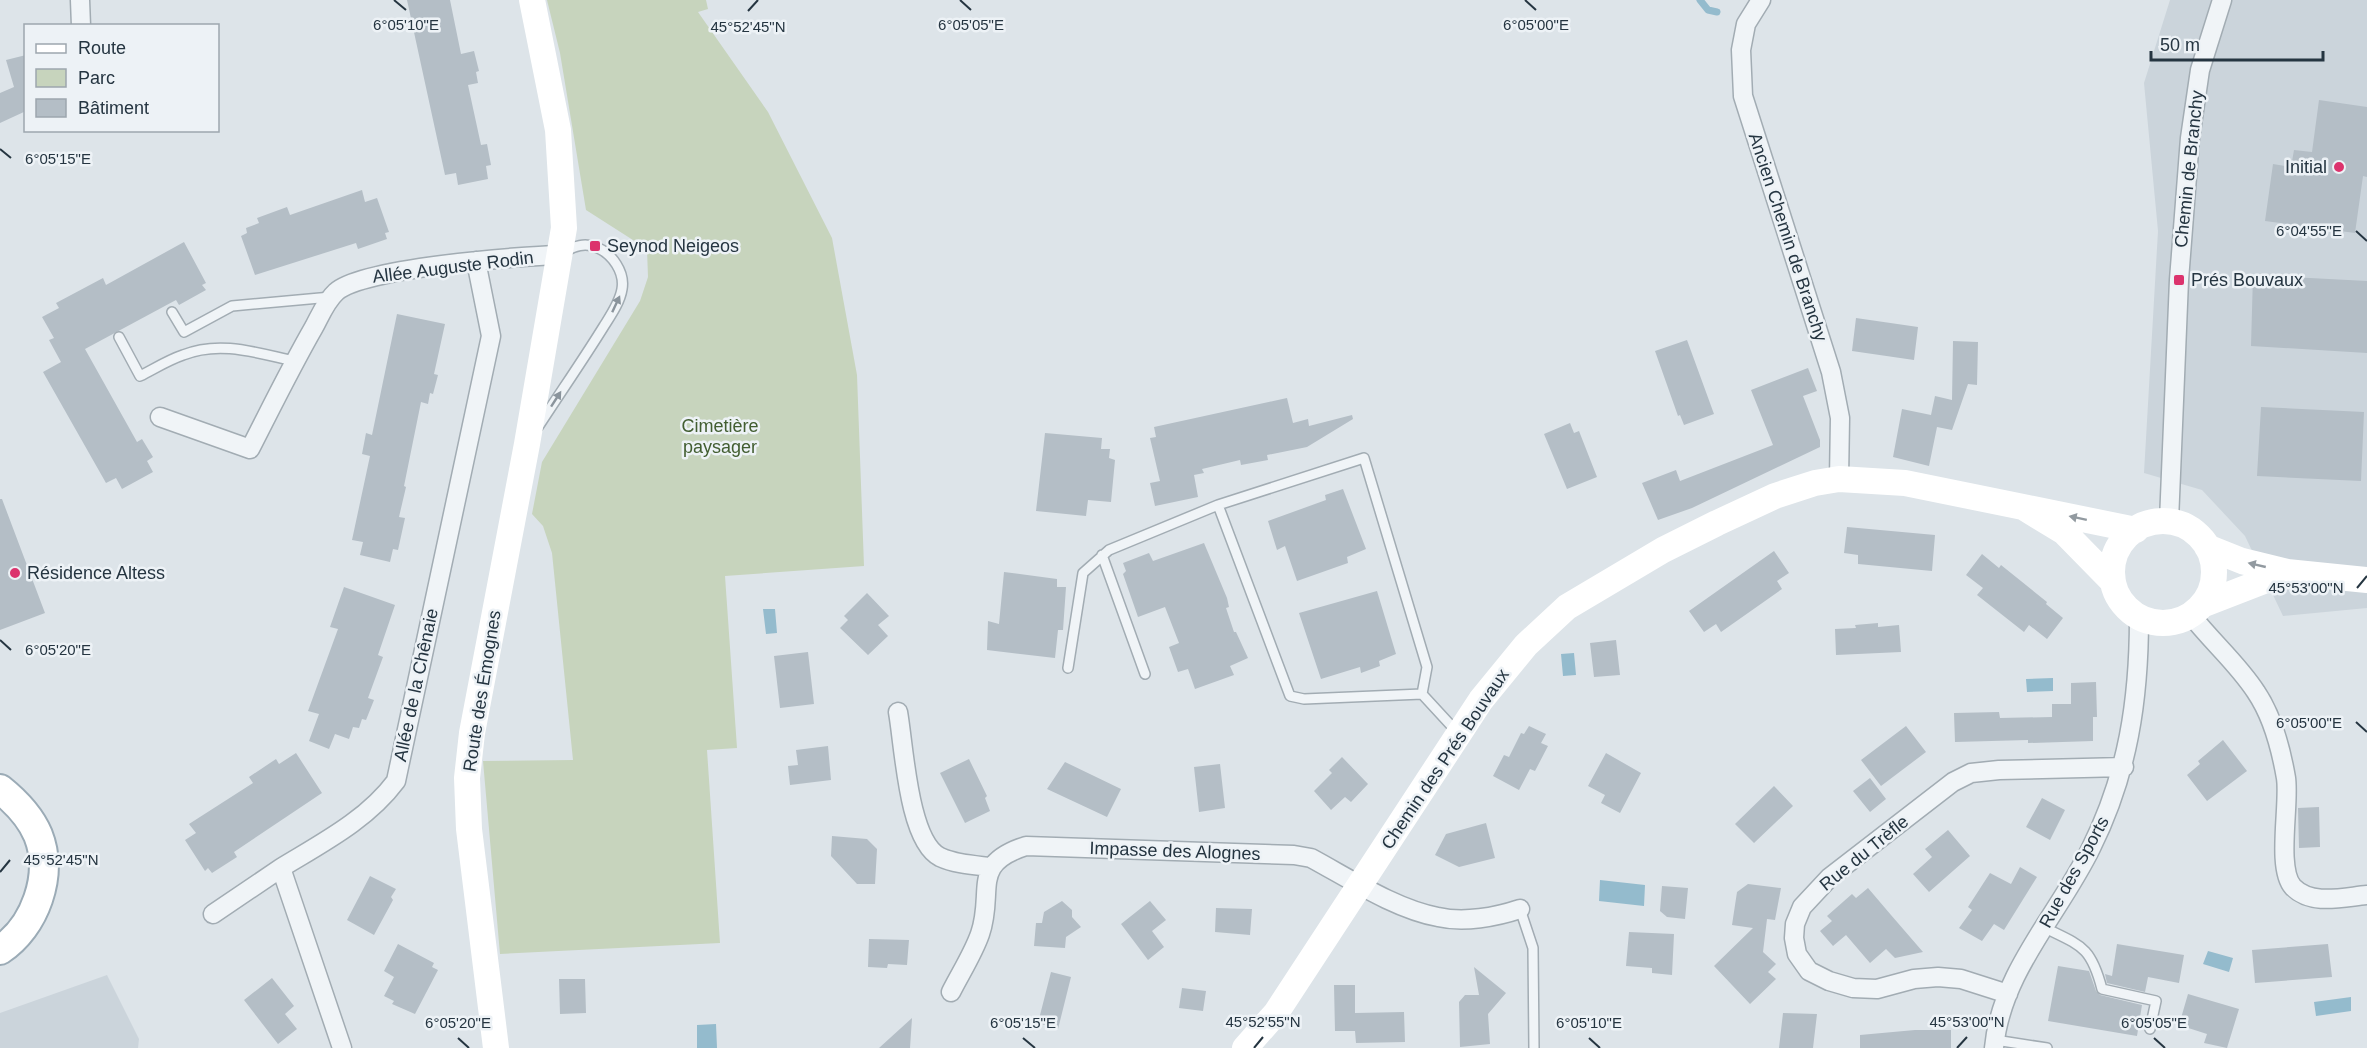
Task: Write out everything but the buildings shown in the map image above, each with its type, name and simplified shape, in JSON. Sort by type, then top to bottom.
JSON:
[{"type":"main road","points":[[0,789],[25,812],[33,825],[41,846],[42,864],[40,894],[35,908],[18,934],[0,950]]},
{"type":"street","points":[[80,0],[81,24]]},
{"type":"street","name":"Route des Émognes","points":[[496,1048],[469,829],[467,778],[478,695],[527,444],[564,228],[558,130],[532,0]]},
{"type":"street","name":"Ancien Chemin de Branchy","points":[[1761,0],[1746,24],[1741,50],[1743,96],[1831,372],[1840,418],[1839,478]]},
{"type":"street","name":"Chemin de Branchy","points":[[2169,521],[2179,280],[2190,138],[2200,70],[2222,0]]},
{"type":"street","name":"Allée Auguste Rodin","points":[[160,417],[250,449],[294,361],[331,297],[345,285],[371,277],[476,261],[560,255]]},
{"type":"street","name":"Allée de la Chênaie","points":[[213,914],[353,823],[385,795],[396,781],[491,336],[476,261]]},
{"type":"street","name":"Chemin des Prés Bouvaux","points":[[1245,1048],[1276,1013],[1481,700],[1526,645],[1567,608],[1645,560],[1775,496],[1839,478],[1905,483],[2136,530]]},
{"type":"street","points":[[2023,507],[2064,532],[2113,582]]},
{"type":"street","points":[[2197,610],[2213,582],[2213,564],[2207,547],[2198,534],[2184,525],[2169,521],[2156,521],[2136,530],[2123,540],[2112,563],[2113,582],[2120,600],[2139,618],[2151,622],[2165,624],[2179,621],[2197,610],[2287,572]]},
{"type":"street","points":[[2207,547],[2242,561],[2287,572],[2367,580]]},
{"type":"street","points":[[2197,610],[2258,693],[2277,736],[2286,781],[2285,867],[2291,885],[2303,894],[2317,899],[2367,894]]},
{"type":"street","name":"Rue des Sports","points":[[1994,1044],[2008,994],[2027,955],[2091,849],[2118,788],[2130,734],[2138,660],[2139,618]]},
{"type":"street","points":[[898,712],[914,817],[926,841],[937,855],[956,863],[990,867],[980,934],[951,992]]},
{"type":"street","name":"Rue du Trèfle","points":[[2008,994],[1962,979],[1938,976],[1914,979],[1877,989],[1853,988],[1829,981],[1809,971],[1797,954],[1794,924],[1802,907],[1830,877],[1962,777],[1971,773],[1999,770],[2124,767]]},
{"type":"street","name":"Impasse des Alognes","points":[[990,867],[1006,852],[1026,846],[1294,855],[1311,858],[1405,908],[1439,918],[1493,918],[1520,909]]},
{"type":"street","points":[[281,868],[342,1048]]},
{"type":"lane","name":"Route des Émognes","points":[[527,444],[598,335],[616,305],[622,289],[622,278],[616,264],[608,254],[595,246],[581,244],[560,255]]},
{"type":"lane","points":[[172,312],[184,332],[232,306],[331,297]]},
{"type":"lane","points":[[119,337],[140,376],[183,355],[213,347],[230,347],[294,361]]},
{"type":"lane","points":[[1068,668],[1083,573],[1109,550],[1218,505],[1364,458],[1427,667],[1422,694]]},
{"type":"lane","points":[[1218,505],[1290,696],[1304,699],[1422,694],[1459,734]]},
{"type":"lane","points":[[1102,555],[1144,674]]},
{"type":"lane","points":[[1520,909],[1533,948],[1534,1048]]},
{"type":"lane","points":[[2044,928],[2079,944],[2087,951],[2096,967],[2102,989],[2156,1001],[2150,1029]]},
{"type":"lane","points":[[1994,1044],[2047,1048]]},
{"type":"shaded area","points":[[2170,0],[2367,0],[2367,608],[2283,616],[2245,536],[2202,490],[2144,473],[2158,231],[2144,83]]},
{"type":"shaded area","points":[[107,975],[139,1039],[138,1048],[0,1048],[0,1013]]},
{"type":"green space","name":"Cimetière paysager","points":[[547,0],[706,0],[708,9],[698,12],[768,112],[832,238],[857,375],[864,566],[725,576],[737,748],[707,750],[720,943],[500,954],[483,761],[573,760],[552,553],[543,526],[532,514],[542,462],[640,301],[648,277],[647,249],[586,210],[560,53]]},
{"type":"water","points":[[763,609],[775,609],[777,633],[766,634]]},
{"type":"water","points":[[1574,653],[1576,675],[1563,676],[1561,654]]},
{"type":"water","points":[[2053,678],[2053,691],[2027,692],[2026,679]]},
{"type":"water","points":[[1600,880],[1645,885],[1644,906],[1599,901]]},
{"type":"water","points":[[2208,951],[2233,958],[2229,972],[2203,964]]},
{"type":"water","points":[[2351,997],[2351,1011],[2316,1016],[2314,1002]]},
{"type":"water","points":[[716,1024],[717,1048],[697,1048],[697,1025]]},
{"type":"waterway","points":[[1700,0],[1708,10],[1717,12]]},
{"type":"place","name":"Initial","points":[[2339,167]]},
{"type":"place","name":"Seynod Neigeos","points":[[595,246]]},
{"type":"place","name":"Prés Bouvaux","points":[[2179,280]]},
{"type":"place","name":"Résidence Altess","points":[[15,573]]}]
